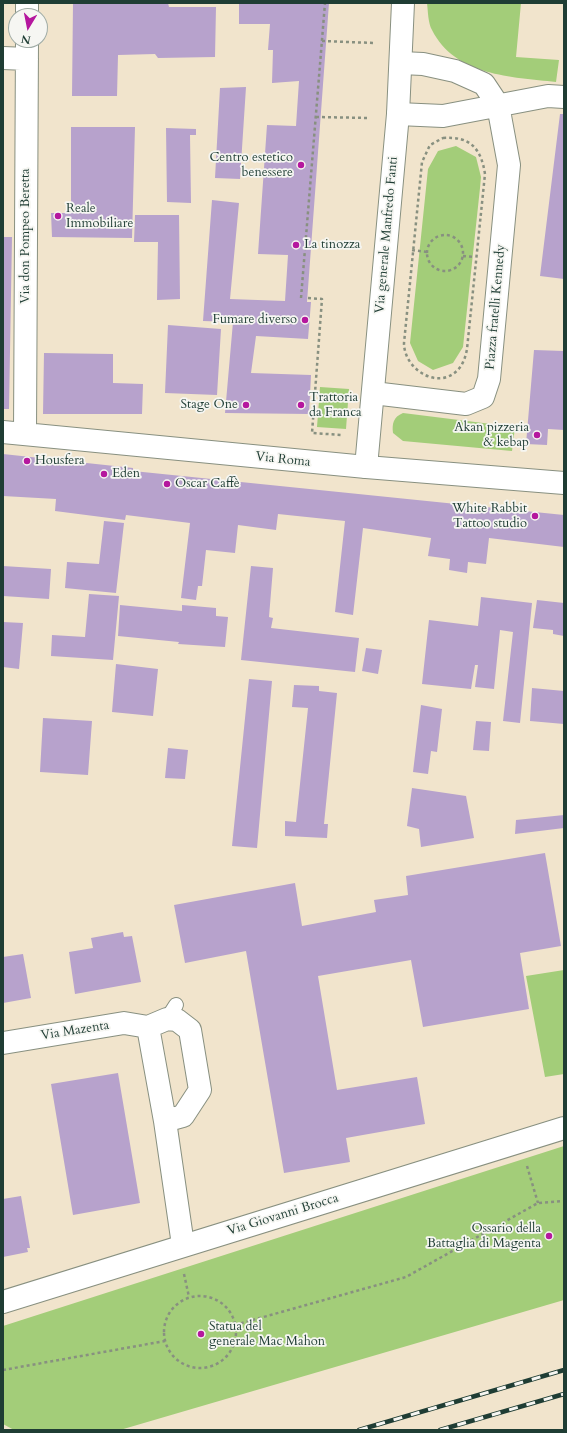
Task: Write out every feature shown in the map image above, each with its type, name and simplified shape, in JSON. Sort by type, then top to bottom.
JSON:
[{"type":"street","name":"Via generale Manfredo Fanti","points":[[366,467],[398,114],[403,3]]},
{"type":"street","points":[[3,58],[27,49]]},
{"type":"street","name":"Via don Pompeo Beretta","points":[[26,433],[27,49]]},
{"type":"street","name":"Piazza fratelli Kennedy","points":[[372,393],[466,404],[482,397],[489,379],[509,165],[498,105],[484,84],[455,71],[423,64],[401,63]]},
{"type":"street","points":[[398,114],[443,116],[548,96],[564,97]]},
{"type":"street","name":"Via Roma","points":[[3,432],[26,433],[366,467],[564,483]]},
{"type":"street","points":[[164,1017],[164,1121],[183,1245]]},
{"type":"street","name":"Via Mazenta","points":[[3,1044],[164,1017],[177,1020],[190,1030],[200,1090],[183,1116],[164,1121]]},
{"type":"street","name":"Via Giovanni Brocca","points":[[3,1302],[564,1128]]},
{"type":"path","points":[[302,298],[325,3]]},
{"type":"path","points":[[373,50],[374,35]]},
{"type":"path","points":[[322,41],[374,43]]},
{"type":"path","points":[[316,116],[370,119],[370,112]]},
{"type":"path","points":[[443,138],[460,138],[467,141],[480,154],[485,174],[467,349],[460,367],[449,376],[432,379],[417,372],[411,366],[404,351],[412,250],[422,162],[425,152],[430,145],[443,138]]},
{"type":"path","points":[[443,235],[451,236],[458,240],[462,248],[463,256],[461,262],[456,268],[443,272],[431,265],[427,252],[429,244],[435,238],[443,235]]},
{"type":"path","points":[[412,250],[427,252]]},
{"type":"path","points":[[463,256],[472,256]]},
{"type":"path","points":[[308,298],[322,299],[312,433],[368,437]]},
{"type":"path","points":[[521,1142],[538,1203]]},
{"type":"path","points":[[235,1325],[406,1277],[538,1203],[564,1201]]},
{"type":"path","points":[[182,1268],[189,1297]]},
{"type":"path","points":[[201,1296],[213,1298],[218,1301],[231,1314],[235,1325],[236,1337],[232,1349],[225,1358],[214,1365],[202,1368],[190,1366],[179,1361],[170,1353],[165,1342],[164,1330],[166,1320],[175,1306],[189,1297],[201,1296]]},
{"type":"path","points":[[3,1370],[165,1342]]},
{"type":"green space","points":[[427,3],[521,3],[516,57],[559,60],[556,82],[521,78],[486,71],[455,57],[442,45],[432,30]]},
{"type":"green space","points":[[456,146],[476,157],[481,177],[480,188],[463,347],[453,363],[433,370],[418,361],[410,343],[428,169],[438,151]]},
{"type":"green space","points":[[320,387],[349,389],[346,429],[317,427]]},
{"type":"green space","points":[[403,413],[515,427],[512,451],[403,441],[393,433],[393,424],[395,419]]},
{"type":"green space","points":[[564,970],[564,1074],[545,1077],[526,976]]},
{"type":"green space","points":[[564,1146],[564,1300],[120,1430],[14,1430],[3,1424],[3,1326]]},
{"type":"building","points":[[73,3],[168,3],[169,7],[216,7],[215,57],[158,58],[155,54],[118,55],[117,96],[72,96]]},
{"type":"building","points":[[239,3],[329,3],[307,302],[311,302],[308,339],[256,336],[251,373],[311,375],[309,414],[225,413],[233,322],[203,321],[212,200],[239,203],[230,299],[285,301],[288,255],[258,254],[267,125],[296,126],[299,81],[272,83],[273,50],[268,50],[270,24],[239,24]]},
{"type":"building","points":[[246,87],[240,179],[215,178],[220,88]]},
{"type":"building","points":[[560,114],[564,114],[564,279],[540,276]]},
{"type":"building","points":[[71,127],[135,127],[132,238],[52,237],[51,213],[71,213]]},
{"type":"building","points":[[166,128],[196,129],[196,135],[190,135],[191,203],[167,202]]},
{"type":"building","points":[[135,215],[179,215],[180,299],[157,300],[158,242],[134,242]]},
{"type":"building","points":[[3,237],[12,237],[9,409],[3,409]]},
{"type":"building","points":[[168,325],[221,329],[217,395],[165,393]]},
{"type":"building","points":[[534,350],[564,351],[564,430],[548,429],[547,445],[526,444]]},
{"type":"building","points":[[44,353],[113,354],[113,383],[143,384],[142,414],[43,414]]},
{"type":"building","points":[[3,454],[133,468],[133,471],[564,515],[564,547],[489,538],[486,564],[468,562],[467,573],[449,570],[450,559],[428,556],[431,538],[363,528],[353,615],[335,612],[345,521],[278,514],[276,530],[238,525],[235,553],[206,550],[202,586],[198,586],[196,600],[181,598],[190,523],[126,515],[125,520],[55,511],[56,499],[3,496]]},
{"type":"building","points":[[104,521],[124,523],[116,593],[65,588],[67,562],[99,564]]},
{"type":"building","points":[[3,566],[51,569],[49,599],[3,596]]},
{"type":"building","points":[[251,566],[273,568],[269,617],[273,618],[271,628],[359,638],[355,672],[241,660]]},
{"type":"building","points":[[89,594],[119,596],[113,660],[51,656],[52,635],[85,637]]},
{"type":"building","points":[[481,597],[532,603],[520,723],[503,721],[513,632],[500,630],[494,689],[475,687],[478,665],[475,665],[471,689],[422,684],[429,620],[478,626]]},
{"type":"building","points":[[537,600],[564,603],[564,636],[553,634],[553,630],[533,628]]},
{"type":"building","points":[[120,605],[182,611],[182,605],[216,608],[216,616],[228,617],[225,647],[178,644],[179,642],[118,636]]},
{"type":"building","points":[[3,622],[23,623],[19,669],[3,667]]},
{"type":"building","points":[[366,648],[382,650],[378,674],[362,671]]},
{"type":"building","points":[[116,664],[158,669],[153,716],[112,712]]},
{"type":"building","points":[[249,679],[272,681],[257,848],[232,846]]},
{"type":"building","points":[[294,685],[319,686],[319,691],[337,693],[324,824],[328,824],[327,838],[285,836],[285,821],[296,822],[308,708],[292,707]]},
{"type":"building","points":[[532,688],[564,691],[564,724],[530,721]]},
{"type":"building","points":[[421,705],[442,709],[437,752],[431,751],[428,774],[413,772]]},
{"type":"building","points":[[43,718],[92,721],[88,775],[40,772]]},
{"type":"building","points":[[476,721],[491,722],[489,751],[473,750]]},
{"type":"building","points":[[168,748],[188,750],[185,779],[165,778]]},
{"type":"building","points":[[412,788],[466,796],[474,838],[421,847],[419,829],[407,826]]},
{"type":"building","points":[[564,815],[564,828],[515,834],[516,820]]},
{"type":"building","points":[[545,853],[561,946],[520,953],[529,1009],[423,1027],[411,960],[318,976],[337,1090],[417,1077],[425,1124],[346,1138],[350,1162],[284,1173],[246,951],[185,963],[174,905],[295,883],[302,926],[376,912],[374,900],[408,895],[406,876]]},
{"type":"building","points":[[123,932],[124,937],[132,936],[141,982],[75,994],[69,952],[93,948],[91,938]]},
{"type":"building","points":[[23,954],[31,998],[3,1003],[3,957]]},
{"type":"building","points":[[118,1073],[140,1203],[73,1215],[51,1084]]},
{"type":"building","points":[[21,1196],[30,1248],[27,1248],[28,1252],[3,1257],[3,1199]]},
{"type":"railway","points":[[359,1430],[564,1370]]},
{"type":"railway","points":[[440,1430],[564,1394]]},
{"type":"place","name":"Centro estetico benessere","points":[[301,165]]},
{"type":"place","name":"Reale Immobiliare","points":[[58,216]]},
{"type":"place","name":"La tinozza","points":[[296,245]]},
{"type":"place","name":"Fumare diverso","points":[[305,320]]},
{"type":"place","name":"Stage One","points":[[246,405]]},
{"type":"place","name":"Trattoria da Franca","points":[[301,405]]},
{"type":"place","name":"Akan pizzeria & kebap","points":[[537,435]]},
{"type":"place","name":"Housfera","points":[[27,461]]},
{"type":"place","name":"Eden","points":[[104,474]]},
{"type":"place","name":"Oscar Caffè","points":[[167,484]]},
{"type":"place","name":"White Rabbit Tattoo studio","points":[[535,516]]},
{"type":"place","name":"Ossario della Battaglia di Magenta","points":[[549,1236]]},
{"type":"place","name":"Statua del generale Mac Mahon","points":[[201,1334]]}]
